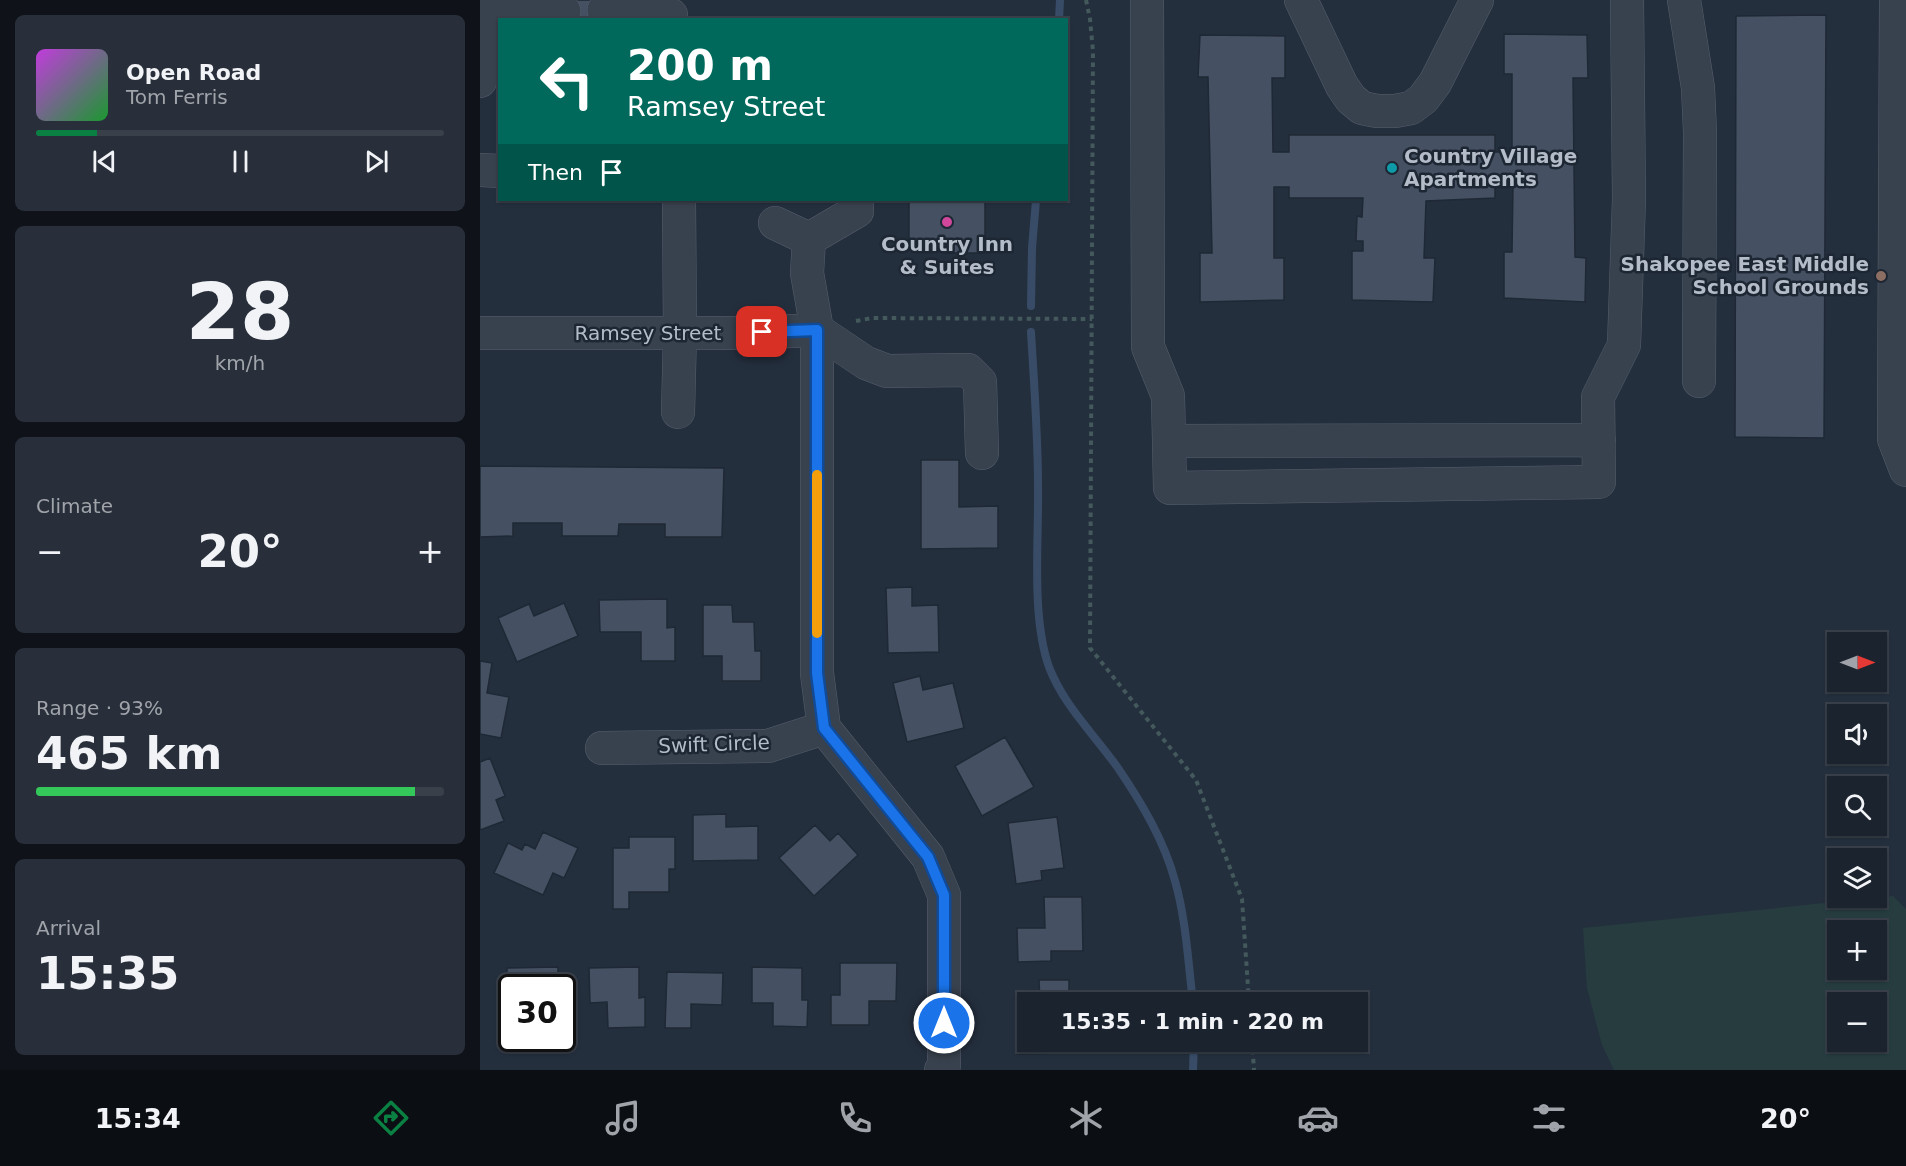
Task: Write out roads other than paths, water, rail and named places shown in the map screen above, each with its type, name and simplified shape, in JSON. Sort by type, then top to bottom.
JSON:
[{"type":"street","points":[[1147,0],[1148,347],[1168,396],[1170,488],[1599,482],[1598,397],[1624,345],[1629,199],[1627,0]]},
{"type":"street","points":[[1301,0],[1342,86],[1351,99],[1362,108],[1377,111],[1411,108],[1423,99],[1435,83],[1477,0]]},
{"type":"street","points":[[1684,0],[1699,99],[1699,381]]},
{"type":"street","points":[[1896,0],[1901,93],[1894,440],[1906,470]]},
{"type":"street","points":[[480,81],[484,16],[493,6],[564,11]]},
{"type":"street","points":[[604,10],[671,12]]},
{"type":"street","points":[[480,170],[498,171]]},
{"type":"street","points":[[678,412],[679,201]]},
{"type":"street","points":[[809,239],[857,211],[857,201]]},
{"type":"street","points":[[775,224],[809,239]]},
{"type":"street","points":[[809,239],[807,273],[817,330],[817,673],[824,728],[928,857],[944,895],[944,1065],[941,1070]]},
{"type":"street","points":[[817,330],[866,363],[887,372],[968,370],[980,382],[982,453]]},
{"type":"street","name":"Ramsey Street","points":[[480,333],[817,330]]},
{"type":"street","points":[[1169,441],[1599,440]]},
{"type":"street","name":"Swift Circle","points":[[602,748],[768,746],[824,728]]},
{"type":"waterway","points":[[1059,18],[1060,0]]},
{"type":"waterway","points":[[1031,306],[1036,201]]},
{"type":"waterway","points":[[1031,332],[1038,467],[1037,578],[1043,647],[1055,681],[1080,719],[1127,781],[1165,851],[1182,910],[1192,992]]},
{"type":"waterway","points":[[1193,1070],[1194,1052]]},
{"type":"place","name":"Country Village Apartments","points":[[1392,168]]},
{"type":"place","name":"Country Inn & Suites","points":[[947,222]]},
{"type":"place","name":"Shakopee East Middle School Grounds","points":[[1881,276]]}]
